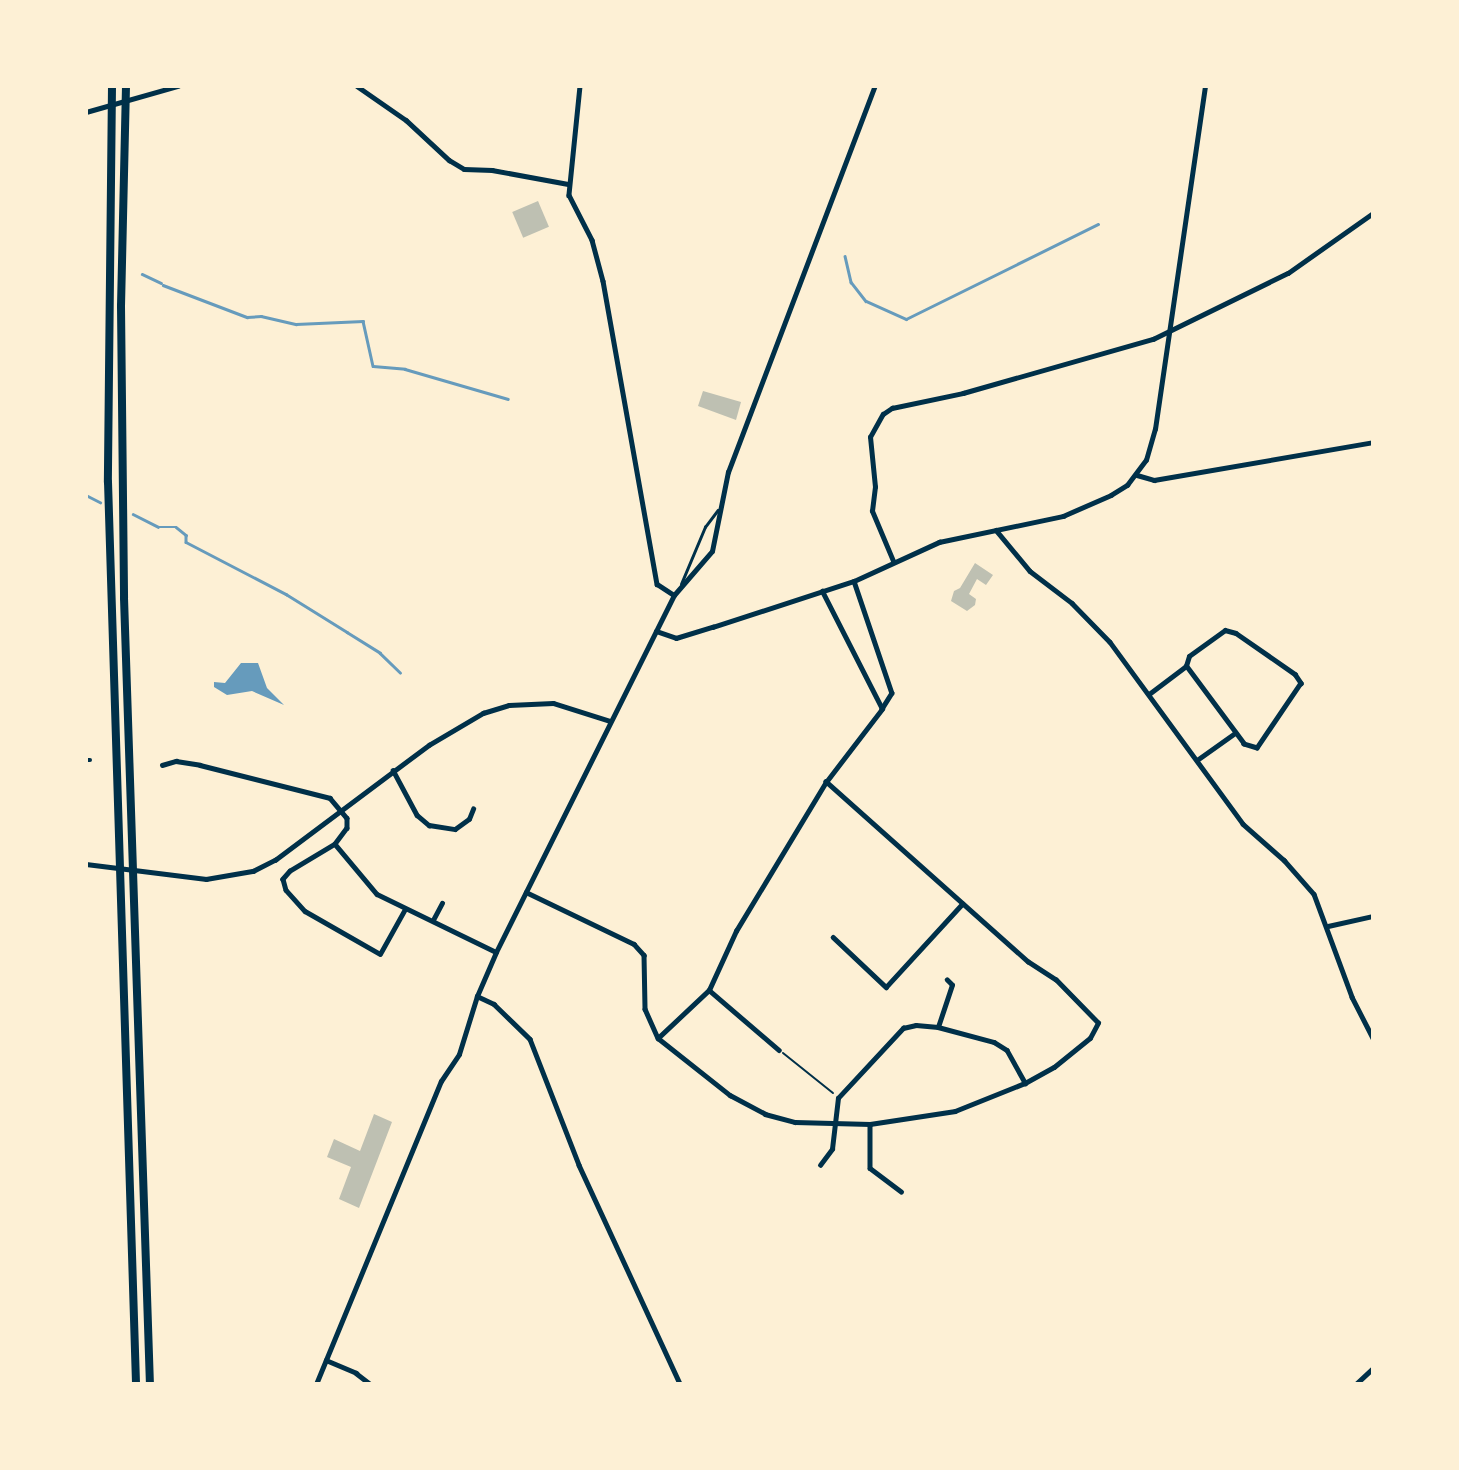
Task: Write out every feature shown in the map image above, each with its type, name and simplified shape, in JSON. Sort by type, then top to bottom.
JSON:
[{"type":"highway","points":[[112,86],[108,482],[136,1384]]},
{"type":"highway","points":[[126,86],[121,306],[124,585],[150,1384]]},
{"type":"street","points":[[86,112],[178,86]]},
{"type":"street","points":[[357,86],[406,120],[449,160],[464,169],[492,170],[568,184]]},
{"type":"street","points":[[580,86],[568,184],[573,203],[592,240],[603,281],[657,584],[677,592]]},
{"type":"street","points":[[316,1384],[442,1081],[459,1054],[477,996],[496,952],[677,592],[705,563],[712,551],[718,510],[728,472],[875,86]]},
{"type":"street","points":[[656,631],[676,638],[854,581],[939,542],[1063,516],[1111,495],[1137,475],[1146,460],[1155,429],[1205,86]]},
{"type":"street","points":[[893,561],[872,501],[875,487],[870,437],[883,414],[906,403],[963,393],[1168,333],[1288,273],[1373,213]]},
{"type":"street","points":[[1137,475],[1154,480],[1373,442]]},
{"type":"street","points":[[996,530],[1030,571],[1094,624],[1149,694],[1243,824],[1284,860],[1314,894],[1352,997],[1373,1038]]},
{"type":"street","points":[[658,1038],[709,990],[736,931],[826,782],[892,693],[854,581]]},
{"type":"street","points":[[822,591],[882,709]]},
{"type":"street","points":[[1149,694],[1186,666],[1189,656],[1220,633],[1230,630],[1300,678],[1300,690],[1262,743],[1250,748],[1235,733],[1186,666]]},
{"type":"street","points":[[88,864],[206,879],[253,871],[275,860],[393,770],[460,724],[509,705],[553,703],[610,721]]},
{"type":"street","points":[[1197,760],[1235,733]]},
{"type":"street","points":[[162,765],[176,761],[200,765],[322,794],[347,818],[347,828],[335,844],[290,871],[283,879],[286,890],[305,911],[380,954],[405,909]]},
{"type":"street","points":[[393,770],[417,815],[429,825],[455,829],[469,819],[473,809]]},
{"type":"street","points":[[525,892],[634,944],[644,955],[645,1009],[658,1038],[730,1095],[765,1114],[795,1122],[870,1124],[955,1111],[1025,1083],[1054,1067],[1090,1038],[1098,1023],[1056,980],[1028,962],[826,782]]},
{"type":"street","points":[[335,844],[377,894],[496,952]]},
{"type":"street","points":[[433,920],[442,903]]},
{"type":"street","points":[[832,937],[886,987],[962,904]]},
{"type":"street","points":[[1328,926],[1373,916]]},
{"type":"street","points":[[947,980],[957,990]]},
{"type":"street","points":[[938,1027],[952,985]]},
{"type":"street","points":[[709,990],[779,1050]]},
{"type":"street","points":[[477,996],[494,1004],[530,1040],[579,1165],[680,1384]]},
{"type":"street","points":[[820,1165],[832,1149],[838,1098],[903,1028],[916,1025],[938,1027],[994,1042],[1007,1049],[1025,1083]]},
{"type":"street","points":[[870,1124],[870,1168],[901,1191]]},
{"type":"street","points":[[326,1360],[370,1384]]},
{"type":"street","points":[[1356,1384],[1373,1368]]},
{"type":"lane","points":[[677,592],[705,527],[718,510]]},
{"type":"path","points":[[779,1050],[838,1098]]},
{"type":"water","points":[[241,663],[258,663],[267,688],[284,705],[252,691],[227,695],[214,687],[214,682],[225,683]]},
{"type":"building","points":[[538,201],[549,227],[523,238],[512,212]]},
{"type":"building","points":[[703,391],[741,402],[736,420],[698,406]]},
{"type":"building","points":[[975,563],[993,575],[986,585],[977,579],[969,594],[976,599],[975,605],[967,611],[951,601],[954,591],[960,588]]},
{"type":"building","points":[[374,1114],[392,1122],[359,1208],[339,1199],[351,1167],[327,1157],[334,1139],[360,1151]]},
{"type":"waterway","points":[[845,256],[851,282],[866,301],[906,319],[1098,224]]},
{"type":"waterway","points":[[142,274],[161,283]]},
{"type":"waterway","points":[[163,285],[247,317],[261,316],[296,324],[363,321],[373,366],[405,369],[508,399]]},
{"type":"waterway","points":[[86,495],[100,502]]},
{"type":"waterway","points":[[133,514],[158,527],[176,527],[186,535],[186,542],[286,594],[380,653],[400,672]]}]
